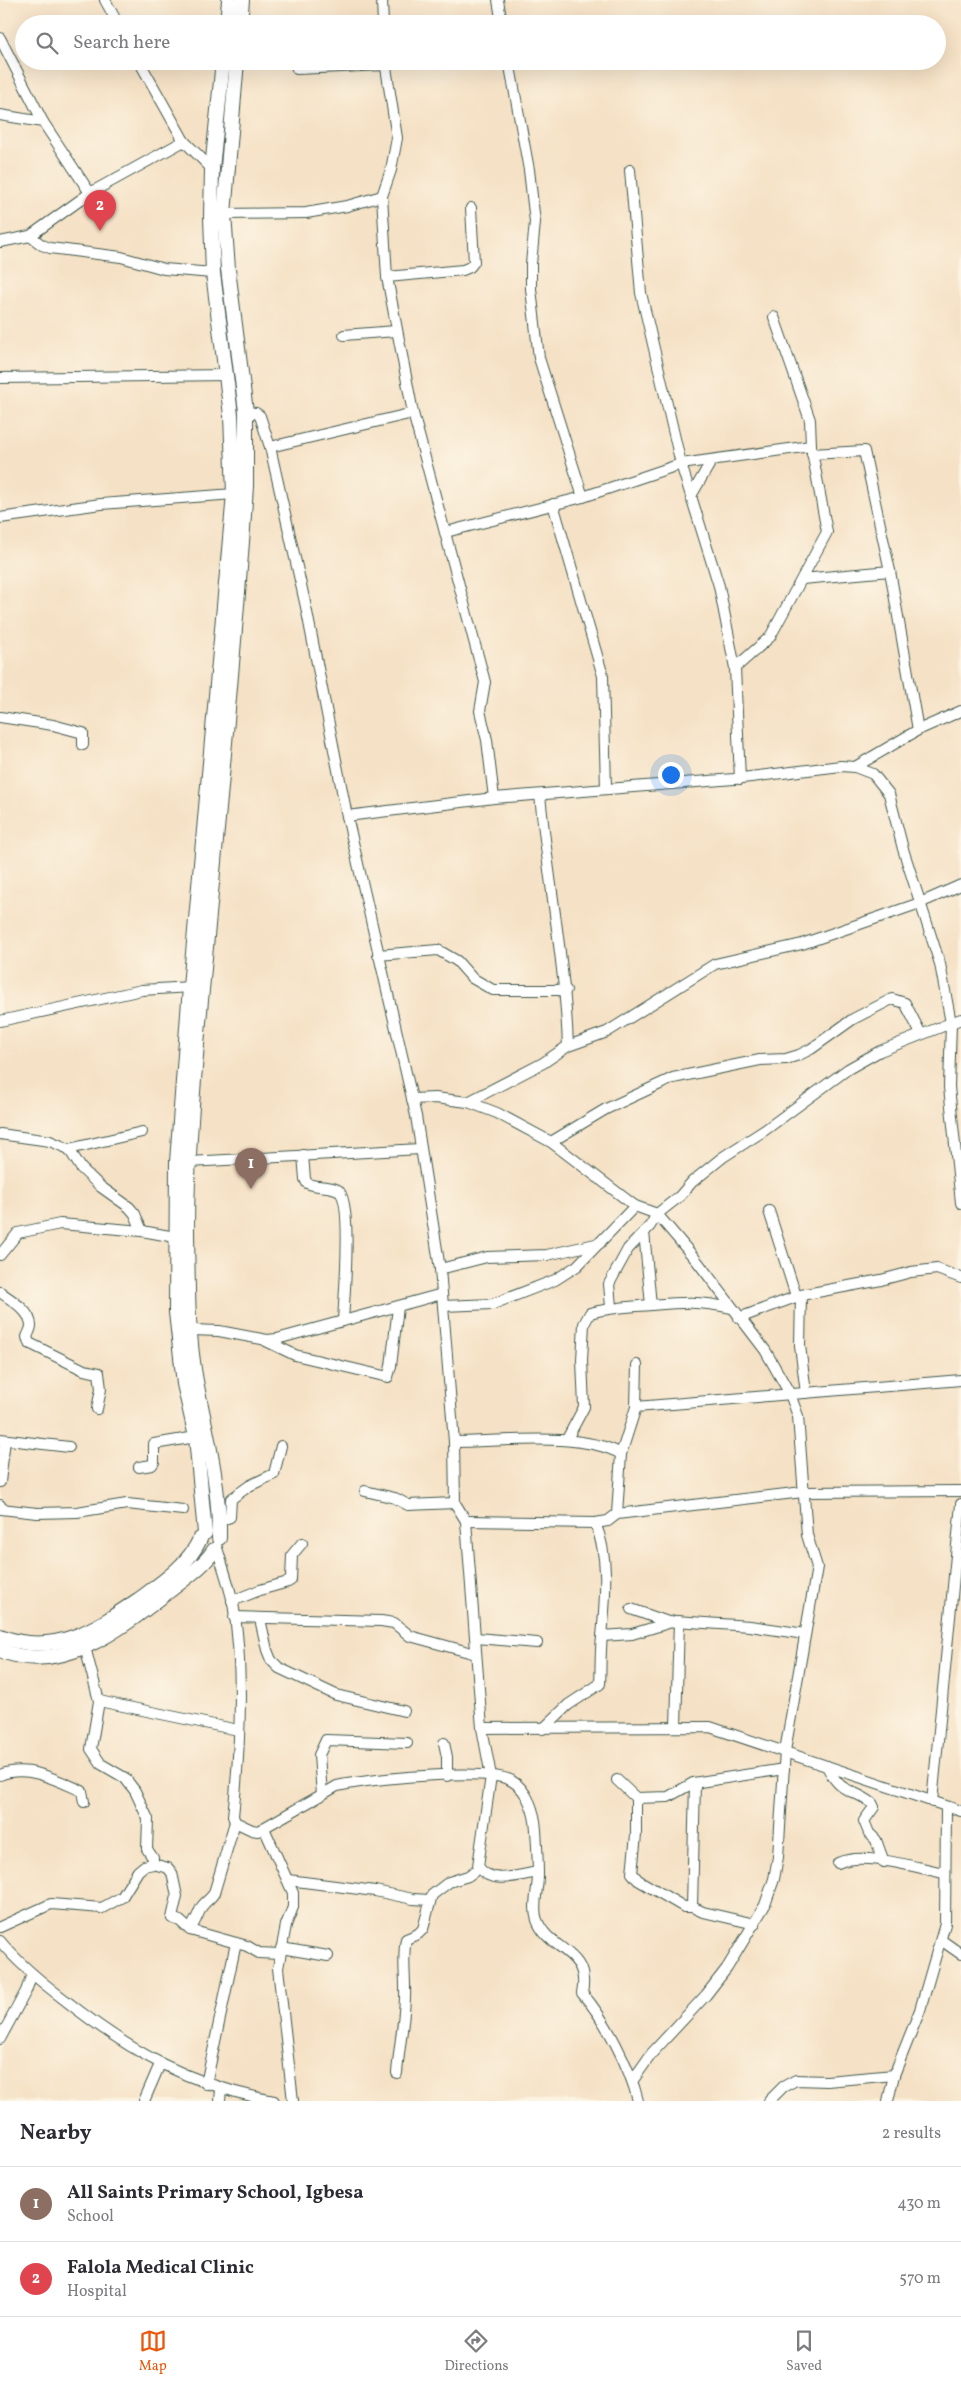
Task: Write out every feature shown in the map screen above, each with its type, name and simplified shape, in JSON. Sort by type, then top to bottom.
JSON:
[{"type":"street","points":[[105,0],[113,15]]},
{"type":"street","points":[[227,15],[229,0]]},
{"type":"street","points":[[241,15],[242,0]]},
{"type":"street","points":[[382,0],[383,15]]},
{"type":"street","points":[[498,0],[500,15]]},
{"type":"street","points":[[0,38],[15,67]]},
{"type":"street","points":[[16,70],[43,122],[90,193]]},
{"type":"street","points":[[144,70],[184,141],[212,168]]},
{"type":"street","points":[[0,1636],[33,1644],[63,1640],[90,1631],[111,1619],[162,1582],[192,1554],[203,1536],[196,1437],[181,1363],[176,1312],[175,1237],[178,1125],[234,494],[231,415],[213,273],[212,168],[222,70]]},
{"type":"street","points":[[0,1650],[19,1655],[40,1656],[85,1647],[121,1627],[185,1579],[217,1545],[219,1521],[210,1446],[196,1380],[191,1330],[187,1231],[189,1162],[198,1033],[246,486],[246,412],[228,269],[224,214],[236,70]]},
{"type":"street","points":[[386,70],[397,138],[391,170],[382,196],[387,277],[413,413],[446,532],[467,622],[485,682],[480,711],[487,740],[494,798]]},
{"type":"street","points":[[510,70],[535,222],[531,289],[539,358],[583,497]]},
{"type":"street","points":[[0,115],[43,122]]},
{"type":"street","points":[[0,242],[30,236],[90,193],[184,141]]},
{"type":"street","points":[[630,170],[641,294],[681,464],[719,586],[735,668],[740,779]]},
{"type":"street","points":[[224,214],[306,213],[347,206],[382,196]]},
{"type":"street","points":[[387,277],[463,270],[470,267],[474,262],[471,208]]},
{"type":"street","points":[[30,236],[42,246],[50,248],[121,257],[164,269],[213,273]]},
{"type":"street","points":[[735,668],[770,637],[827,532],[811,450],[810,420],[774,317]]},
{"type":"street","points":[[344,335],[396,331]]},
{"type":"street","points":[[0,378],[227,374]]},
{"type":"street","points":[[246,412],[256,413],[260,416],[270,447],[306,607],[347,816],[412,1100],[440,1269],[454,1442],[455,1503],[466,1521],[482,1728],[491,1776],[478,1862],[479,1868],[488,1874],[506,1878],[538,1872]]},
{"type":"street","points":[[270,447],[413,413]]},
{"type":"street","points":[[446,532],[583,497],[681,464],[811,450],[864,452],[890,571],[918,730]]},
{"type":"street","points":[[691,496],[712,460]]},
{"type":"street","points":[[0,518],[101,504],[234,494]]},
{"type":"street","points":[[553,504],[602,676],[606,788]]},
{"type":"street","points":[[802,580],[890,571]]},
{"type":"street","points":[[855,767],[918,730],[961,711]]},
{"type":"street","points":[[0,717],[53,724],[83,733],[83,745]]},
{"type":"street","points":[[347,816],[494,798],[740,779],[816,768],[855,767],[873,774],[890,794],[903,850],[940,964],[956,1021],[949,1087],[961,1204]]},
{"type":"street","points":[[540,795],[547,864],[566,990],[568,1046]]},
{"type":"street","points":[[468,1102],[543,1063],[568,1046],[607,1032],[715,964],[802,944],[920,903],[961,885]]},
{"type":"street","points":[[378,955],[438,950],[457,961],[472,978],[493,990],[566,990]]},
{"type":"street","points":[[0,1021],[142,990],[190,987]]},
{"type":"street","points":[[552,1142],[606,1109],[673,1078],[760,1060],[786,1059],[811,1049],[853,1019],[892,999],[902,1000],[905,1003],[921,1034]]},
{"type":"street","points":[[611,1307],[609,1284],[628,1249],[657,1214],[723,1157],[765,1130],[848,1069],[880,1051],[956,1021]]},
{"type":"street","points":[[412,1100],[435,1098],[468,1102],[497,1113],[552,1142],[635,1206],[657,1214],[697,1261],[765,1350],[790,1394],[798,1416],[807,1535],[817,1567],[785,1751],[778,1857],[774,1879],[765,1905],[755,1924],[727,1968],[706,1995],[652,2053],[633,2080]]},
{"type":"street","points":[[69,1149],[142,1132]]},
{"type":"street","points":[[0,1134],[50,1141],[69,1149],[81,1168],[101,1187],[129,1207],[135,1214],[142,1231]]},
{"type":"street","points":[[189,1162],[420,1149]]},
{"type":"street","points":[[303,1155],[307,1183],[336,1189],[342,1196],[347,1246],[344,1321]]},
{"type":"street","points":[[443,1306],[493,1304],[556,1280],[577,1266],[635,1206]]},
{"type":"street","points":[[769,1211],[798,1296],[800,1346],[806,1393]]},
{"type":"street","points":[[0,1255],[18,1233],[60,1224],[142,1231],[175,1237]]},
{"type":"street","points":[[644,1232],[652,1305]]},
{"type":"street","points":[[440,1269],[487,1257],[547,1256],[601,1243]]},
{"type":"street","points":[[739,1318],[798,1296],[924,1270],[942,1270],[961,1278]]},
{"type":"street","points":[[0,1292],[21,1308],[30,1322],[31,1326],[27,1337],[29,1343],[84,1370],[99,1373],[101,1389],[97,1409]]},
{"type":"street","points":[[191,1330],[219,1331],[267,1340],[284,1338],[442,1294]]},
{"type":"street","points":[[567,1439],[584,1407],[582,1360],[584,1324],[590,1313],[611,1307],[697,1301],[732,1308]]},
{"type":"street","points":[[267,1340],[266,1342],[295,1355],[388,1377],[398,1307]]},
{"type":"street","points":[[617,1514],[621,1454],[636,1407],[637,1365]]},
{"type":"street","points":[[636,1407],[961,1380]]},
{"type":"street","points":[[139,1466],[154,1462],[152,1447],[157,1442],[196,1437]]},
{"type":"street","points":[[454,1442],[567,1439],[602,1446],[621,1454]]},
{"type":"street","points":[[0,1482],[3,1440],[69,1447]]},
{"type":"street","points":[[219,1521],[230,1517],[231,1499],[249,1486],[274,1474],[281,1446]]},
{"type":"street","points":[[365,1491],[395,1498],[408,1505],[455,1503]]},
{"type":"street","points":[[466,1521],[595,1523],[608,1521],[617,1514],[803,1492],[961,1491]]},
{"type":"street","points":[[0,1505],[1,1509],[37,1513],[87,1511],[127,1504],[183,1510]]},
{"type":"street","points":[[932,1802],[961,1504]]},
{"type":"street","points":[[543,1729],[568,1705],[600,1684],[604,1625],[604,1555],[595,1523]]},
{"type":"street","points":[[190,1930],[200,1915],[202,1906],[212,1899],[235,1822],[238,1688],[234,1617],[232,1601],[213,1532],[203,1536]]},
{"type":"street","points":[[232,1601],[291,1580],[292,1555],[302,1542]]},
{"type":"street","points":[[631,1609],[674,1622],[720,1623],[805,1634]]},
{"type":"street","points":[[234,1617],[388,1622],[394,1624],[410,1636],[476,1654]]},
{"type":"street","points":[[260,1619],[267,1650],[271,1660],[279,1668],[336,1695],[404,1711]]},
{"type":"street","points":[[602,1636],[632,1634],[674,1622]]},
{"type":"street","points":[[674,1622],[676,1727]]},
{"type":"street","points":[[476,1638],[537,1643]]},
{"type":"street","points":[[85,1647],[99,1701],[92,1748],[101,1764],[125,1778],[135,1791],[148,1819],[147,1849],[153,1858],[153,1864]]},
{"type":"street","points":[[99,1701],[238,1730]]},
{"type":"street","points":[[482,1728],[543,1729],[701,1726],[720,1730],[785,1751],[961,1811]]},
{"type":"street","points":[[322,1795],[319,1755],[326,1740],[407,1743]]},
{"type":"street","points":[[444,1743],[447,1757],[447,1776]]},
{"type":"street","points":[[827,1766],[836,1782],[848,1792],[872,1803],[874,1807],[864,1821],[869,1833],[876,1840],[884,1862]]},
{"type":"street","points":[[617,1780],[636,1798],[668,1797],[695,1783],[784,1769]]},
{"type":"street","points":[[0,1775],[11,1771],[40,1774],[82,1791],[84,1802]]},
{"type":"street","points":[[235,1822],[258,1831],[337,1786],[346,1784],[387,1778],[447,1776],[491,1776],[511,1780],[518,1785],[532,1806],[536,1827],[538,1872],[535,1910],[538,1922],[544,1931],[578,1961],[583,1978],[582,1993],[597,2010],[633,2080],[638,2101]]},
{"type":"street","points":[[692,1906],[695,1783]]},
{"type":"street","points":[[636,1798],[636,1835],[632,1873],[638,1880],[684,1907],[692,1906],[703,1912],[755,1924]]},
{"type":"street","points":[[888,2101],[894,2075],[920,2010],[941,1940],[946,1913],[944,1873],[946,1807]]},
{"type":"street","points":[[264,1828],[293,1893],[293,1908],[286,1925],[278,1968],[293,2101]]},
{"type":"street","points":[[838,1862],[851,1859],[884,1862],[944,1873]]},
{"type":"street","points":[[0,1927],[51,1904],[102,1908],[122,1897],[138,1871],[144,1866],[153,1864],[168,1868],[172,1873],[177,1896],[172,1918],[180,1921],[190,1930],[236,1943],[259,1953],[280,1951],[328,1956]]},
{"type":"street","points":[[397,2073],[405,2001],[406,1963],[403,1953],[406,1940],[423,1929],[429,1900],[432,1895],[449,1882],[468,1876],[479,1868]]},
{"type":"street","points":[[288,1880],[429,1900]]},
{"type":"street","points":[[941,1940],[961,1954]]},
{"type":"street","points":[[0,1941],[32,1974],[104,2031],[160,2064],[221,2089],[274,2101]]},
{"type":"street","points":[[206,2084],[236,1943]]},
{"type":"street","points":[[0,2039],[26,1991],[32,1974]]},
{"type":"street","points":[[144,2101],[160,2064]]},
{"type":"street","points":[[769,2101],[783,2087],[796,2080],[828,2081],[894,2075]]},
{"type":"street","points":[[220,2101],[221,2089]]},
{"type":"place","name":"Falola Medical Clinic","points":[[100,231]]},
{"type":"place","name":"All Saints Primary School, Igbesa","points":[[251,1189]]}]
